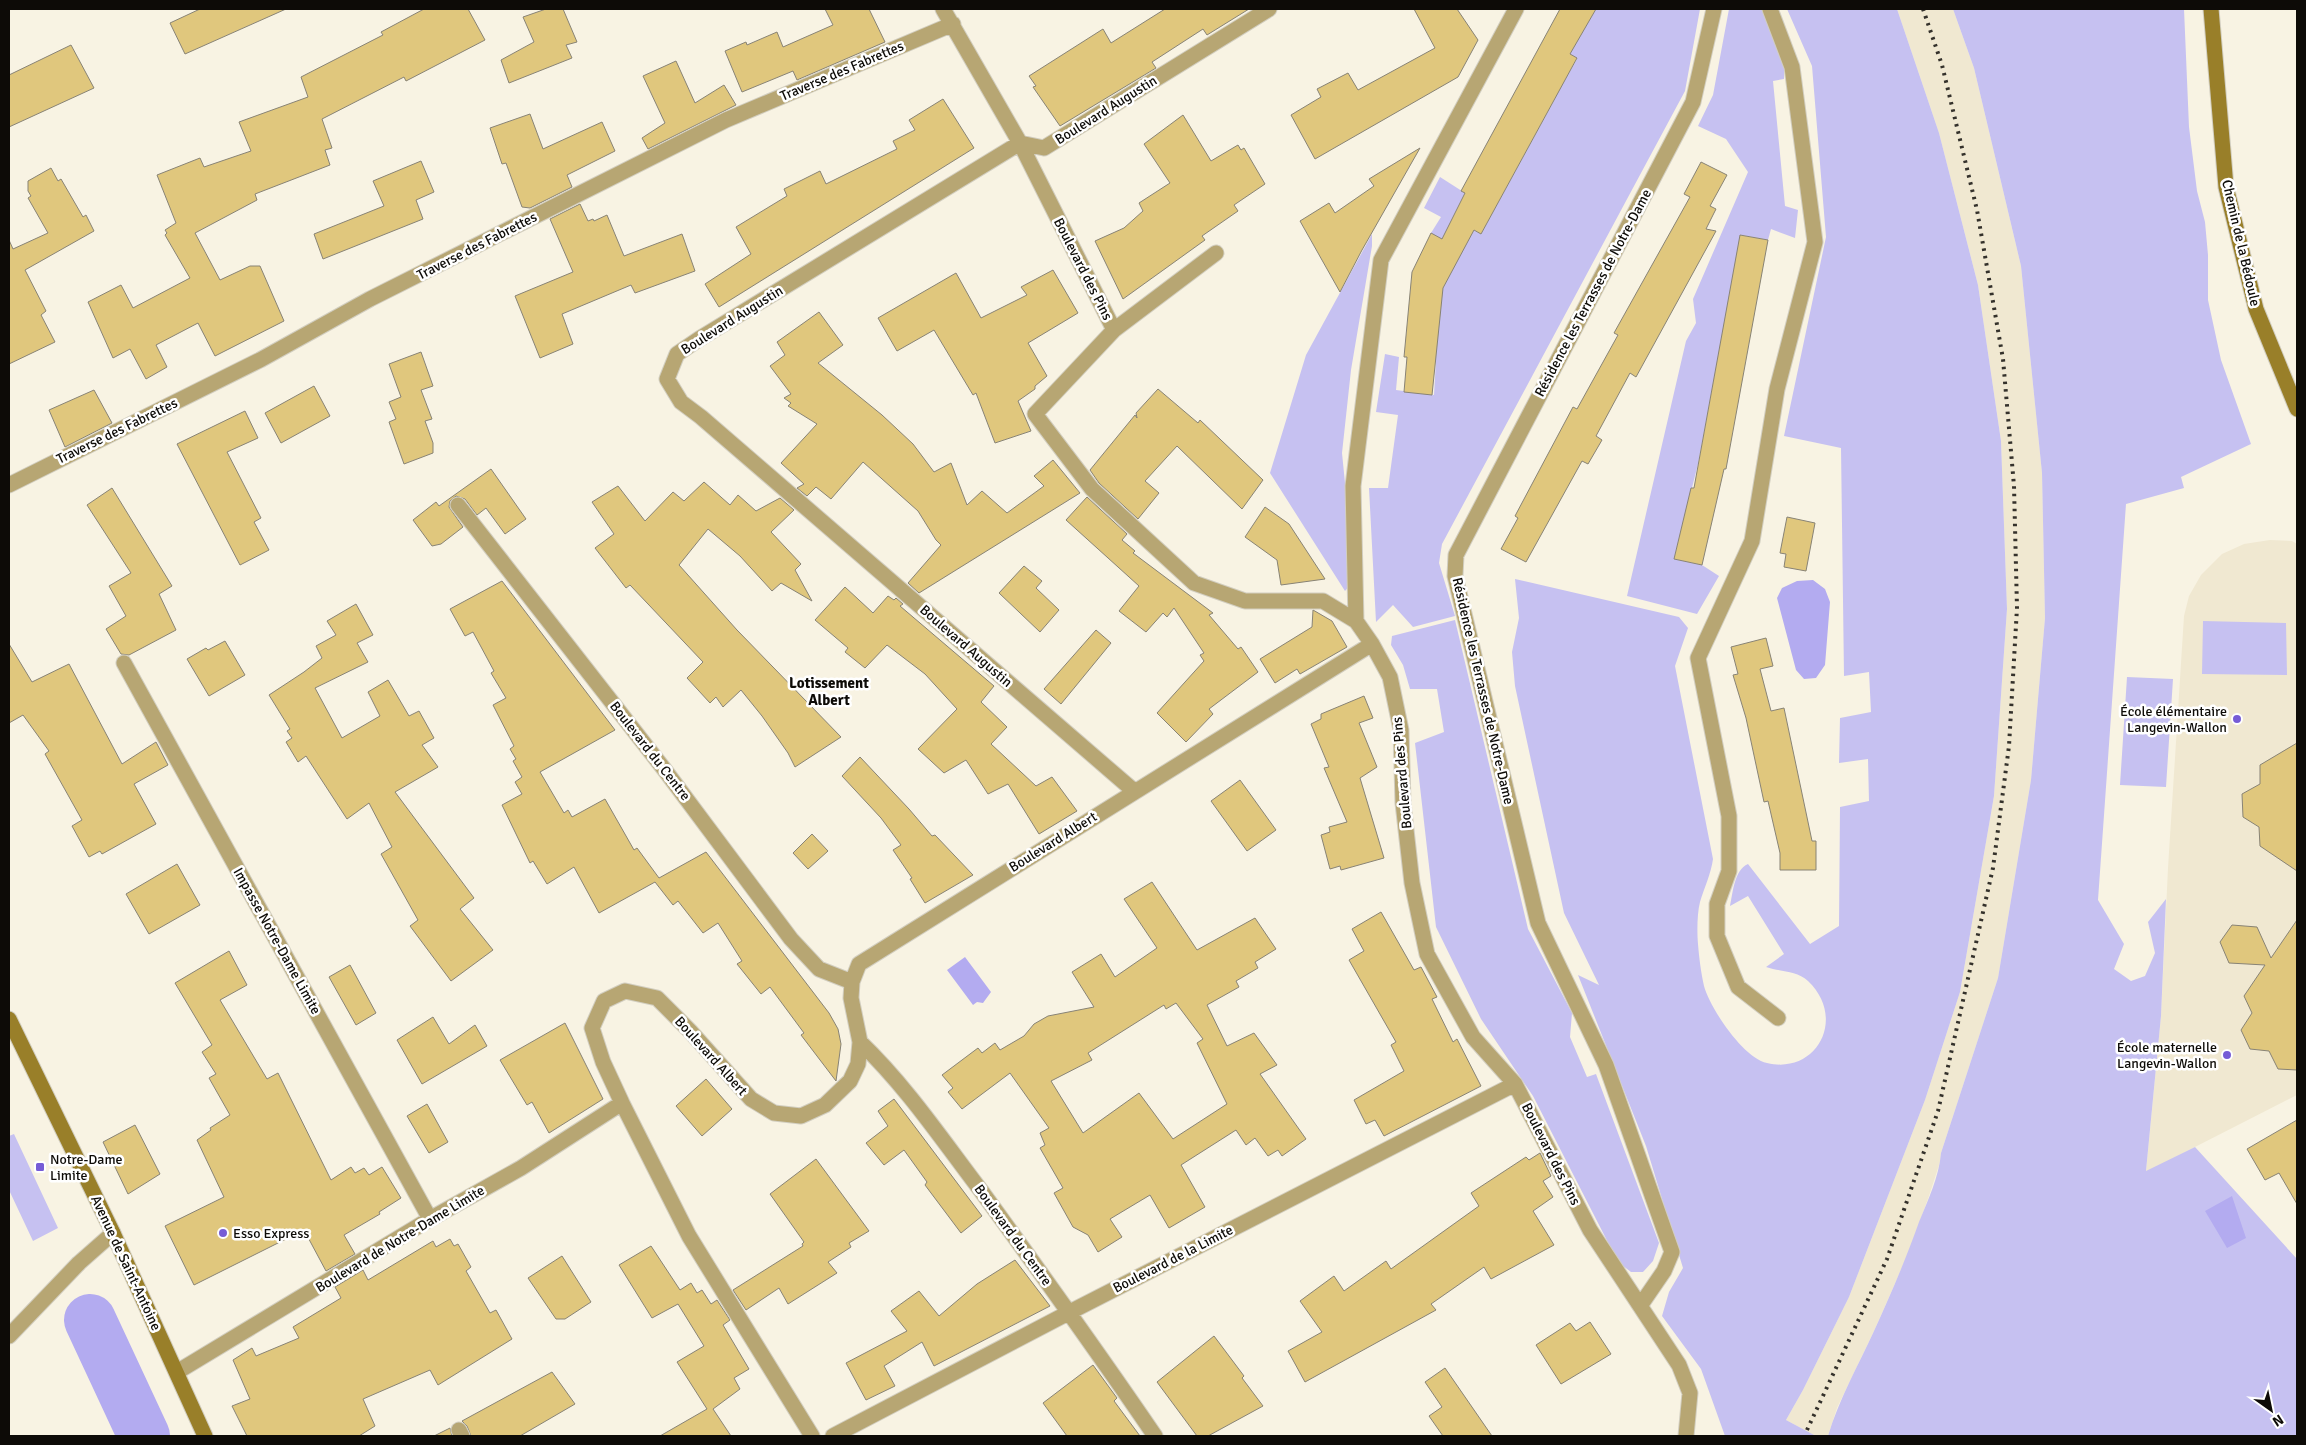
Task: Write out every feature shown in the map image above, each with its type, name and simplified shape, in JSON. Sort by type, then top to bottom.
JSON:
[{"type":"main road","name":"Chemin de la Bédoule","points":[[2211,9],[2226,187],[2256,309],[2297,409]]},
{"type":"main road","name":"Avenue de Saint-Antoine","points":[[9,1019],[178,1372],[205,1436]]},
{"type":"street","name":"Boulevard des Pins","points":[[943,9],[1020,143],[1114,330],[1035,414],[1092,489],[1194,583],[1245,601],[1323,601],[1356,621],[1372,644],[1390,677],[1400,730],[1404,812],[1412,883],[1427,954],[1473,1037],[1515,1084],[1590,1230],[1679,1365],[1690,1393],[1686,1436]]},
{"type":"street","name":"Boulevard Augustin","points":[[1134,791],[702,417],[681,402],[667,379],[677,354],[698,339],[1020,143],[1044,148],[1269,9]]},
{"type":"street","points":[[1356,621],[1353,486],[1381,260],[1516,9]]},
{"type":"street","name":"Résidence les Terrasses de Notre-Dame","points":[[1640,1306],[1664,1271],[1672,1252],[1606,1065],[1538,923],[1455,576],[1456,555],[1692,102],[1714,9]]},
{"type":"street","points":[[1770,9],[1792,67],[1815,242],[1777,389],[1752,541],[1698,658],[1729,816],[1729,871],[1717,904],[1717,936],[1738,987],[1778,1018]]},
{"type":"street","name":"Traverse des Fabrettes","points":[[9,485],[260,360],[370,299],[726,120],[953,24]]},
{"type":"street","points":[[1114,330],[1216,253]]},
{"type":"street","name":"Boulevard du Centre","points":[[458,505],[664,769],[792,939],[819,969],[852,982]]},
{"type":"street","name":"Boulevard Albert","points":[[812,1436],[689,1236],[622,1103],[603,1062],[592,1028],[604,1001],[625,991],[657,998],[690,1030],[751,1100],[774,1113],[801,1116],[825,1105],[850,1081],[858,1064],[860,1042],[851,998],[852,982],[859,964],[1372,644]]},
{"type":"street","name":"Impasse Notre-Dame Limite","points":[[124,663],[430,1219]]},
{"type":"street","name":"Boulevard du Centre","points":[[860,1042],[888,1069],[1070,1312],[1155,1436]]},
{"type":"street","name":"Boulevard de la Limite","points":[[833,1436],[1515,1084]]},
{"type":"street","name":"Boulevard de Notre-Dame Limite","points":[[178,1372],[430,1219],[521,1168],[622,1103]]},
{"type":"street","points":[[9,1336],[94,1250],[113,1234]]},
{"type":"shaded area","points":[[1596,9],[1700,9],[1685,91],[1442,544],[1439,563],[1455,616],[1413,627],[1393,605],[1376,622],[1369,488],[1388,488],[1398,415],[1376,412],[1385,354],[1399,357],[1396,390],[1434,395],[1436,360],[1430,359],[1431,233],[1441,217],[1424,208],[1440,177],[1465,193],[1452,219],[1481,234],[1556,97],[1545,90],[1562,85],[1577,59],[1566,52],[1583,31]]},
{"type":"shaded area","points":[[1729,9],[1762,9],[1784,66],[1784,79],[1773,81],[1785,206],[1798,210],[1795,238],[1771,229],[1768,240],[1741,235],[1698,464],[1674,559],[1702,565],[1719,576],[1697,614],[1627,596],[1686,341],[1696,323],[1693,299],[1748,172],[1726,139],[1698,126],[1713,95]]},
{"type":"shaded area","points":[[1787,9],[1897,9],[1939,133],[1978,285],[2001,441],[2007,609],[1994,796],[1960,992],[1925,1100],[1849,1297],[1786,1420],[1816,1436],[1725,1436],[1701,1369],[1662,1316],[1669,1292],[1683,1268],[1646,1146],[1578,975],[1599,985],[1564,913],[1515,686],[1512,652],[1519,618],[1515,579],[1679,617],[1688,628],[1675,666],[1713,859],[1700,902],[1698,917],[1698,949],[1704,986],[1720,1019],[1748,1052],[1767,1063],[1785,1064],[1800,1060],[1812,1052],[1821,1040],[1825,1026],[1825,1011],[1819,996],[1803,977],[1766,967],[1784,954],[1748,896],[1730,906],[1733,889],[1740,871],[1748,864],[1810,944],[1839,926],[1840,807],[1869,801],[1868,759],[1839,763],[1840,718],[1871,712],[1869,672],[1844,676],[1841,448],[1784,436],[1826,237],[1812,66]]},
{"type":"shaded area","points":[[1897,9],[1953,9],[1974,68],[2021,266],[2042,473],[2045,618],[2031,780],[1998,978],[1941,1153],[1929,1196],[1908,1254],[1837,1408],[1828,1436],[1816,1436],[1786,1420],[1849,1297],[1925,1100],[1960,992],[1994,796],[2007,609],[2001,441],[1978,285],[1939,133]]},
{"type":"shaded area","points":[[1953,9],[2184,9],[2189,127],[2197,191],[2205,222],[2208,255],[2208,300],[2221,360],[2251,444],[2181,477],[2184,488],[2126,504],[2098,900],[2124,944],[2114,969],[2131,981],[2145,976],[2155,953],[2148,922],[2166,899],[2161,1016],[2146,1171],[2195,1147],[2297,1259],[2297,1436],[1828,1436],[1843,1396],[1898,1277],[1933,1188],[1941,1153],[1998,978],[2031,780],[2045,618],[2042,473],[2021,266],[1974,68]]},
{"type":"shaded area","points":[[1372,234],[1372,246],[1351,370],[1342,453],[1349,523],[1351,584],[1345,591],[1270,473],[1306,355]]},
{"type":"shaded area","points":[[2270,540],[2292,541],[2297,544],[2297,1095],[2146,1172],[2161,1016],[2168,868],[2184,616],[2189,596],[2201,575],[2222,554],[2244,544]]},
{"type":"shaded area","points":[[1813,580],[1825,589],[1830,602],[1825,665],[1816,678],[1804,679],[1796,670],[1777,598],[1782,588],[1797,581]]},
{"type":"shaded area","points":[[1455,620],[1528,929],[1572,1013],[1570,1037],[1587,1077],[1596,1074],[1659,1243],[1653,1261],[1643,1272],[1631,1272],[1618,1262],[1533,1096],[1481,1019],[1436,927],[1415,743],[1444,732],[1437,689],[1410,689],[1403,665],[1391,645],[1392,636]]},
{"type":"shaded area","points":[[2203,621],[2286,623],[2287,675],[2202,674]]},
{"type":"shaded area","points":[[2127,677],[2173,679],[2166,787],[2120,785]]},
{"type":"shaded area","points":[[965,957],[991,992],[983,1003],[977,1002],[973,1005],[947,970]]},
{"type":"shaded area","points":[[14,1134],[58,1228],[33,1241],[9,1190],[9,1136]]},
{"type":"shaded area","points":[[2232,1196],[2246,1238],[2227,1248],[2205,1211]]},
{"type":"building","points":[[200,9],[286,9],[185,54],[170,23]]},
{"type":"building","points":[[424,9],[468,9],[485,40],[406,81],[404,77],[322,119],[332,148],[325,150],[330,165],[255,194],[257,200],[195,233],[220,280],[250,266],[260,266],[284,321],[215,356],[198,323],[156,345],[167,367],[146,379],[130,349],[113,358],[88,302],[121,285],[133,308],[190,278],[165,235],[167,233],[165,230],[176,223],[157,175],[200,158],[204,167],[251,151],[239,122],[308,97],[301,77],[383,35],[381,32]]},
{"type":"building","points":[[546,9],[563,9],[577,42],[566,45],[572,58],[509,83],[501,60],[534,42],[523,17]]},
{"type":"building","points":[[825,9],[869,9],[885,42],[797,80],[793,71],[742,92],[725,51],[746,42],[747,45],[777,32],[783,47],[833,25]]},
{"type":"building","points":[[1165,9],[1249,9],[1207,35],[1203,29],[1152,62],[1156,68],[1060,126],[1033,87],[1036,86],[1029,76],[1103,29],[1111,43]]},
{"type":"building","points":[[1414,9],[1457,9],[1478,40],[1458,77],[1315,159],[1291,115],[1321,97],[1317,89],[1348,73],[1358,90],[1435,48]]},
{"type":"building","points":[[1560,9],[1596,9],[1570,54],[1577,58],[1481,234],[1474,230],[1443,288],[1432,395],[1404,392],[1407,357],[1404,357],[1412,272],[1431,233],[1442,239],[1465,193],[1461,191]]},
{"type":"building","points":[[71,45],[94,88],[9,127],[9,75]]},
{"type":"building","points":[[676,61],[695,103],[724,85],[736,105],[648,149],[642,138],[665,123],[643,76]]},
{"type":"building","points":[[943,99],[974,148],[719,307],[705,284],[751,254],[736,227],[787,196],[784,189],[820,171],[826,184],[897,149],[893,141],[915,130],[909,120]]},
{"type":"building","points":[[530,114],[543,149],[602,122],[615,151],[567,175],[572,187],[530,208],[522,207],[506,163],[502,164],[490,128]]},
{"type":"building","points":[[1183,115],[1211,161],[1238,145],[1241,150],[1244,148],[1265,184],[1234,205],[1238,211],[1202,236],[1205,240],[1123,299],[1095,241],[1124,228],[1143,211],[1139,203],[1170,183],[1144,144]]},
{"type":"building","points":[[1420,148],[1340,292],[1300,221],[1329,203],[1335,213],[1374,186],[1369,179]]},
{"type":"building","points":[[421,161],[434,192],[416,200],[423,219],[323,259],[314,234],[384,206],[373,181]]},
{"type":"building","points":[[1701,162],[1727,175],[1710,206],[1716,209],[1706,229],[1716,231],[1636,377],[1630,373],[1596,436],[1602,440],[1588,464],[1582,461],[1526,562],[1501,549],[1518,518],[1515,516],[1573,407],[1577,409],[1618,335],[1614,333],[1690,197],[1684,194]]},
{"type":"building","points":[[51,168],[58,181],[61,179],[83,217],[86,215],[94,231],[25,270],[46,311],[41,315],[55,342],[9,364],[9,240],[13,249],[48,233],[28,198],[31,196],[28,191],[28,181]]},
{"type":"building","points":[[580,204],[588,221],[593,219],[594,221],[607,215],[624,256],[682,234],[695,271],[635,293],[631,285],[562,314],[573,344],[540,358],[515,296],[573,272],[550,219]]},
{"type":"building","points":[[1740,235],[1768,240],[1726,469],[1724,469],[1702,565],[1674,559],[1691,488],[1694,488]]},
{"type":"building","points":[[1053,270],[1078,313],[1028,343],[1047,376],[1035,386],[1035,389],[1018,401],[1031,431],[995,443],[976,393],[973,395],[934,330],[897,351],[878,318],[956,273],[981,318],[1027,295],[1021,287]]},
{"type":"building","points":[[819,312],[843,345],[818,363],[882,415],[913,444],[934,472],[951,463],[967,505],[982,491],[1007,513],[1044,486],[1034,476],[1053,460],[1080,493],[919,593],[908,583],[941,545],[918,511],[863,462],[831,499],[816,487],[807,496],[797,488],[804,484],[781,463],[817,424],[788,406],[791,403],[784,398],[791,394],[770,366],[785,355],[777,342]]},
{"type":"building","points":[[421,352],[433,386],[421,390],[432,419],[425,421],[433,443],[433,453],[404,464],[389,422],[396,419],[389,402],[401,397],[389,364]]},
{"type":"building","points":[[314,386],[330,416],[281,443],[265,413]]},
{"type":"building","points":[[1158,389],[1198,423],[1200,420],[1263,480],[1242,509],[1177,446],[1145,481],[1159,493],[1138,519],[1099,483],[1090,470],[1135,415],[1137,418],[1136,413]]},
{"type":"building","points":[[94,390],[112,423],[65,447],[49,410]]},
{"type":"building","points":[[245,411],[258,438],[227,452],[261,518],[254,522],[269,550],[240,565],[177,444]]},
{"type":"building","points":[[491,469],[526,519],[505,534],[486,508],[477,515],[465,499],[456,496],[450,501],[449,507],[463,527],[441,544],[432,546],[413,520],[436,502],[439,506]]},
{"type":"building","points":[[704,482],[730,505],[738,495],[756,511],[780,498],[794,510],[771,532],[801,564],[795,570],[812,601],[781,583],[772,591],[740,556],[708,529],[679,565],[737,630],[841,737],[795,767],[788,753],[741,690],[723,707],[716,697],[710,703],[687,678],[703,662],[630,585],[626,588],[595,548],[614,534],[592,502],[618,486],[645,521],[673,492],[684,501]]},
{"type":"building","points":[[112,488],[172,586],[159,594],[176,630],[129,655],[121,654],[106,629],[126,616],[109,586],[131,573],[87,505]]},
{"type":"building","points":[[1087,497],[1127,534],[1122,540],[1135,551],[1133,553],[1213,613],[1209,615],[1238,649],[1241,647],[1258,672],[1209,709],[1213,714],[1186,742],[1157,713],[1204,661],[1200,655],[1204,653],[1174,608],[1167,617],[1163,613],[1146,632],[1119,611],[1139,586],[1066,520]]},
{"type":"building","points":[[1265,507],[1289,524],[1325,579],[1281,585],[1277,560],[1245,537]]},
{"type":"building","points":[[1787,517],[1815,523],[1806,571],[1784,567],[1786,554],[1780,553]]},
{"type":"building","points":[[1024,566],[1042,581],[1036,588],[1059,610],[1040,632],[999,593]]},
{"type":"building","points":[[502,581],[615,730],[540,772],[564,813],[568,810],[572,817],[605,799],[634,850],[637,848],[659,878],[706,852],[829,1013],[838,1029],[841,1044],[836,1081],[801,1035],[804,1033],[770,987],[761,994],[737,964],[742,961],[718,923],[703,933],[678,901],[673,905],[655,882],[599,913],[574,867],[547,884],[533,861],[530,863],[502,805],[522,794],[515,782],[522,777],[513,761],[516,759],[510,749],[514,746],[493,705],[506,698],[491,673],[494,671],[473,632],[465,636],[450,609]]},
{"type":"building","points":[[845,587],[873,613],[888,596],[894,600],[896,598],[903,604],[900,606],[994,686],[981,702],[1007,727],[991,744],[1036,786],[1052,777],[1077,811],[1039,834],[1008,784],[988,794],[966,760],[944,773],[918,749],[957,709],[925,674],[887,645],[865,668],[845,652],[848,648],[815,620]]},
{"type":"building","points":[[356,604],[373,635],[357,643],[368,662],[315,688],[342,738],[380,716],[368,692],[388,680],[409,716],[419,711],[434,738],[422,745],[438,767],[395,792],[474,898],[460,909],[493,950],[451,981],[410,926],[418,920],[381,854],[392,847],[369,803],[347,819],[306,756],[298,762],[286,742],[292,738],[287,731],[290,729],[269,695],[322,658],[316,646],[336,635],[327,621]]},
{"type":"building","points":[[1313,610],[1332,621],[1347,647],[1300,674],[1297,669],[1275,683],[1260,659],[1312,627]]},
{"type":"building","points":[[1096,630],[1111,643],[1061,704],[1044,689]]},
{"type":"building","points":[[1766,638],[1773,666],[1760,669],[1771,711],[1784,708],[1812,841],[1816,841],[1816,870],[1780,870],[1780,853],[1768,801],[1764,802],[1746,718],[1733,675],[1738,674],[1731,647]]},
{"type":"building","points":[[225,641],[245,675],[209,696],[187,659],[206,648],[208,650]]},
{"type":"building","points":[[9,644],[32,682],[69,664],[122,764],[156,742],[168,765],[134,784],[156,824],[102,854],[100,851],[89,857],[72,826],[82,820],[45,754],[49,751],[23,715],[9,723]]},
{"type":"building","points":[[1364,696],[1373,718],[1359,723],[1377,767],[1360,778],[1384,858],[1341,870],[1340,866],[1330,869],[1321,835],[1330,832],[1329,827],[1347,822],[1324,768],[1329,767],[1311,724],[1321,719],[1321,714]]},
{"type":"building","points":[[2297,743],[2297,871],[2260,846],[2259,827],[2243,817],[2242,794],[2260,784],[2260,765]]},
{"type":"building","points":[[860,757],[932,836],[935,835],[973,875],[925,903],[910,879],[912,878],[893,850],[901,845],[881,818],[842,776]]},
{"type":"building","points":[[1240,780],[1276,830],[1247,851],[1211,801]]},
{"type":"building","points":[[812,834],[828,851],[808,869],[793,853]]},
{"type":"building","points":[[177,864],[200,905],[149,934],[126,894]]},
{"type":"building","points":[[1152,882],[1197,950],[1255,918],[1276,949],[1255,962],[1258,968],[1236,981],[1239,987],[1207,1005],[1227,1046],[1254,1033],[1277,1065],[1260,1074],[1306,1139],[1282,1156],[1278,1150],[1268,1156],[1255,1138],[1246,1145],[1236,1130],[1181,1165],[1205,1207],[1169,1228],[1150,1195],[1110,1219],[1122,1237],[1098,1252],[1088,1235],[1073,1227],[1054,1193],[1063,1188],[1040,1148],[1045,1145],[1040,1133],[1049,1128],[1010,1073],[962,1109],[948,1092],[953,1088],[942,1075],[978,1048],[982,1053],[995,1043],[1000,1050],[1024,1036],[1034,1024],[1048,1016],[1094,1007],[1072,972],[1101,954],[1115,977],[1157,948],[1124,899]],"holes":[[[1176,1003],[1203,1039],[1197,1043],[1227,1104],[1173,1139],[1139,1093],[1083,1133],[1051,1081],[1092,1060],[1088,1053],[1164,1005],[1166,1009]]]},
{"type":"building","points":[[1381,912],[1414,970],[1421,967],[1437,997],[1432,999],[1453,1042],[1457,1039],[1481,1086],[1384,1136],[1375,1120],[1366,1124],[1354,1100],[1404,1071],[1391,1045],[1396,1042],[1349,960],[1364,951],[1352,929]]},
{"type":"building","points":[[2297,920],[2297,1070],[2278,1069],[2269,1051],[2250,1049],[2241,1030],[2252,1013],[2244,996],[2265,965],[2229,963],[2220,942],[2232,925],[2257,927],[2271,958]]},
{"type":"building","points":[[229,951],[247,985],[220,1000],[267,1079],[278,1073],[331,1180],[351,1167],[355,1173],[364,1168],[369,1175],[382,1167],[401,1198],[379,1212],[380,1214],[344,1235],[355,1254],[326,1271],[304,1230],[194,1285],[165,1226],[224,1197],[197,1140],[211,1130],[210,1128],[230,1115],[209,1078],[216,1074],[202,1052],[212,1045],[175,983]]},
{"type":"building","points":[[350,965],[376,1013],[356,1025],[329,977]]},
{"type":"building","points":[[433,1017],[449,1044],[475,1025],[487,1046],[422,1084],[397,1040]]},
{"type":"building","points":[[565,1023],[603,1099],[549,1133],[532,1102],[527,1105],[500,1060]]},
{"type":"building","points":[[706,1079],[732,1109],[702,1136],[676,1106]]},
{"type":"building","points":[[894,1099],[982,1216],[961,1233],[925,1185],[927,1182],[904,1150],[884,1165],[866,1143],[888,1126],[878,1111]]},
{"type":"building","points":[[427,1104],[448,1142],[429,1153],[407,1116]]},
{"type":"building","points":[[2297,1120],[2297,1204],[2279,1173],[2265,1180],[2247,1149]]},
{"type":"building","points":[[135,1125],[160,1174],[128,1194],[103,1142]]},
{"type":"building","points":[[1540,1153],[1551,1176],[1543,1181],[1553,1197],[1533,1211],[1554,1245],[1491,1279],[1484,1267],[1431,1304],[1436,1310],[1305,1382],[1288,1351],[1322,1332],[1300,1301],[1334,1276],[1344,1291],[1386,1261],[1391,1269],[1479,1206],[1471,1193],[1526,1157],[1529,1160]]},
{"type":"building","points":[[816,1159],[869,1231],[849,1243],[851,1247],[828,1262],[837,1273],[788,1304],[779,1288],[746,1310],[733,1290],[803,1246],[804,1242],[770,1194]]},
{"type":"building","points":[[450,1239],[454,1246],[458,1244],[471,1267],[466,1271],[490,1313],[496,1310],[512,1339],[438,1385],[430,1370],[363,1399],[375,1426],[359,1436],[247,1436],[232,1406],[250,1399],[233,1360],[252,1348],[256,1356],[299,1338],[293,1327],[341,1298],[335,1287],[363,1270],[368,1280],[433,1241],[436,1247]]},
{"type":"building","points":[[651,1246],[680,1290],[691,1283],[697,1293],[702,1290],[711,1304],[717,1300],[730,1320],[723,1325],[749,1369],[734,1378],[740,1389],[713,1409],[731,1436],[660,1436],[707,1409],[677,1362],[704,1346],[678,1304],[652,1318],[619,1265]]},
{"type":"building","points":[[562,1256],[591,1302],[565,1319],[556,1319],[528,1278]]},
{"type":"building","points":[[1015,1260],[1050,1306],[934,1366],[922,1342],[884,1366],[895,1386],[866,1400],[846,1363],[907,1331],[891,1311],[919,1291],[939,1316],[977,1284]]},
{"type":"building","points":[[1590,1322],[1611,1354],[1561,1384],[1536,1345],[1570,1323],[1576,1331]]},
{"type":"building","points":[[1214,1336],[1244,1376],[1242,1378],[1263,1406],[1208,1436],[1197,1436],[1157,1382]]},
{"type":"building","points":[[1093,1365],[1117,1398],[1114,1401],[1140,1436],[1067,1436],[1043,1403]]},
{"type":"building","points":[[1445,1368],[1492,1436],[1443,1436],[1429,1416],[1442,1407],[1425,1382]]},
{"type":"building","points":[[552,1372],[575,1404],[520,1436],[471,1436],[467,1426],[462,1421]]},
{"type":"building","points":[[450,1428],[452,1436],[434,1436]]},
{"type":"waterway","points":[[90,1320],[144,1436]]},
{"type":"railway","points":[[1807,1430],[1887,1259],[1938,1111],[1993,868],[2009,746],[2017,608],[2014,486],[2003,359],[1977,210],[1942,65],[1923,9]]},
{"type":"place","name":"École élémentaire Langevin-Wallon","points":[[2237,719]]},
{"type":"place","name":"École maternelle Langevin-Wallon","points":[[2227,1055]]},
{"type":"place","name":"Notre-Dame Limite","points":[[40,1167]]},
{"type":"place","name":"Esso Express","points":[[223,1233]]},
{"type":"district","name":"Lotissement Albert","points":[[829,692]]}]
